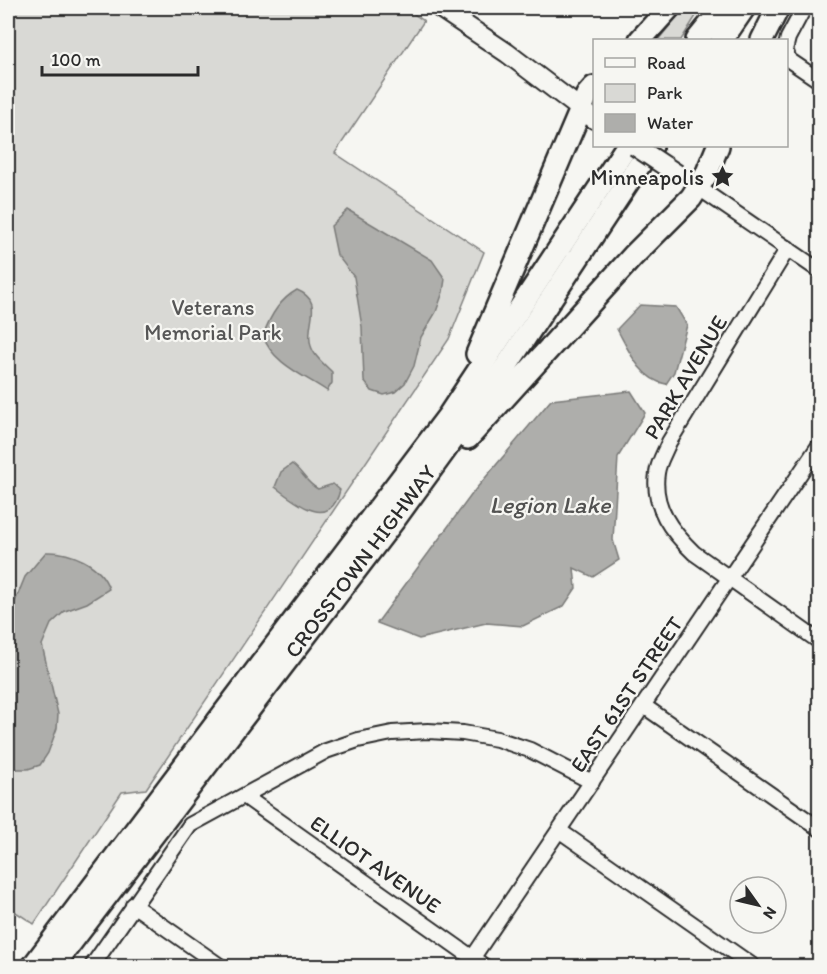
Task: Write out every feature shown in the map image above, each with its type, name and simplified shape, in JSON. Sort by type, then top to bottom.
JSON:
[{"type":"highway","points":[[641,39],[669,8]]},
{"type":"highway","points":[[697,39],[712,8]]},
{"type":"highway","points":[[698,39],[723,8]]},
{"type":"highway","points":[[723,39],[744,8]]},
{"type":"highway","points":[[762,39],[778,8]]},
{"type":"highway","points":[[449,415],[587,114],[586,95],[593,88]]},
{"type":"highway","name":"CROSSTOWN HIGHWAY","points":[[33,966],[449,415],[626,147]]},
{"type":"highway","name":"CROSSTOWN HIGHWAY","points":[[53,966],[397,516],[507,365],[651,147]]},
{"type":"highway","points":[[397,516],[699,188],[718,147]]},
{"type":"main road","points":[[440,8],[507,53],[568,97],[587,114]]},
{"type":"main road","points":[[636,147],[699,188]]},
{"type":"street","points":[[788,39],[804,8]]},
{"type":"street","points":[[788,54],[819,81]]},
{"type":"street","points":[[699,188],[819,271]]},
{"type":"street","name":"PARK AVENUE","points":[[788,248],[669,442],[657,473],[658,495],[663,517],[677,537],[729,579],[819,642]]},
{"type":"street","name":"EAST 61ST STREET","points":[[474,964],[592,782],[817,453]]},
{"type":"street","points":[[644,706],[819,829]]},
{"type":"street","points":[[92,966],[190,825],[326,751],[358,740],[428,731],[497,739],[530,750],[592,782]]},
{"type":"street","name":"ELLIOT AVENUE","points":[[244,796],[474,964]]},
{"type":"street","points":[[560,831],[753,966]]},
{"type":"street","points":[[134,905],[220,966]]},
{"type":"green space","name":"Veterans Memorial Park","points":[[8,8],[405,8],[424,21],[335,153],[484,252],[449,339],[146,789],[122,792],[34,924],[8,907]]},
{"type":"green space","points":[[684,8],[701,8],[682,39],[659,39]]},
{"type":"water","points":[[348,210],[432,260],[445,279],[436,312],[421,337],[414,366],[405,383],[395,392],[384,395],[372,391],[364,381],[362,327],[354,277],[337,255],[331,226]]},
{"type":"water","points":[[297,290],[305,294],[312,305],[311,346],[318,358],[332,372],[332,383],[327,391],[281,361],[267,346],[263,336],[276,310]]},
{"type":"water","points":[[640,305],[676,307],[687,325],[674,372],[666,384],[649,377],[642,370],[630,354],[617,329]]},
{"type":"water","name":"Legion Lake","points":[[631,391],[645,413],[618,457],[613,540],[619,560],[593,577],[574,568],[576,588],[564,606],[523,626],[486,623],[419,639],[377,623],[475,490],[551,400]]},
{"type":"water","points":[[292,464],[310,484],[318,489],[333,484],[340,490],[335,503],[328,509],[311,510],[292,500],[275,487],[281,472]]},
{"type":"water","points":[[46,552],[65,554],[84,561],[99,573],[109,589],[87,603],[65,611],[51,624],[42,645],[58,714],[57,728],[48,753],[40,765],[28,769],[17,769],[8,763],[8,619],[25,577]]},
{"type":"place","name":"Minneapolis","points":[[722,177]]}]
